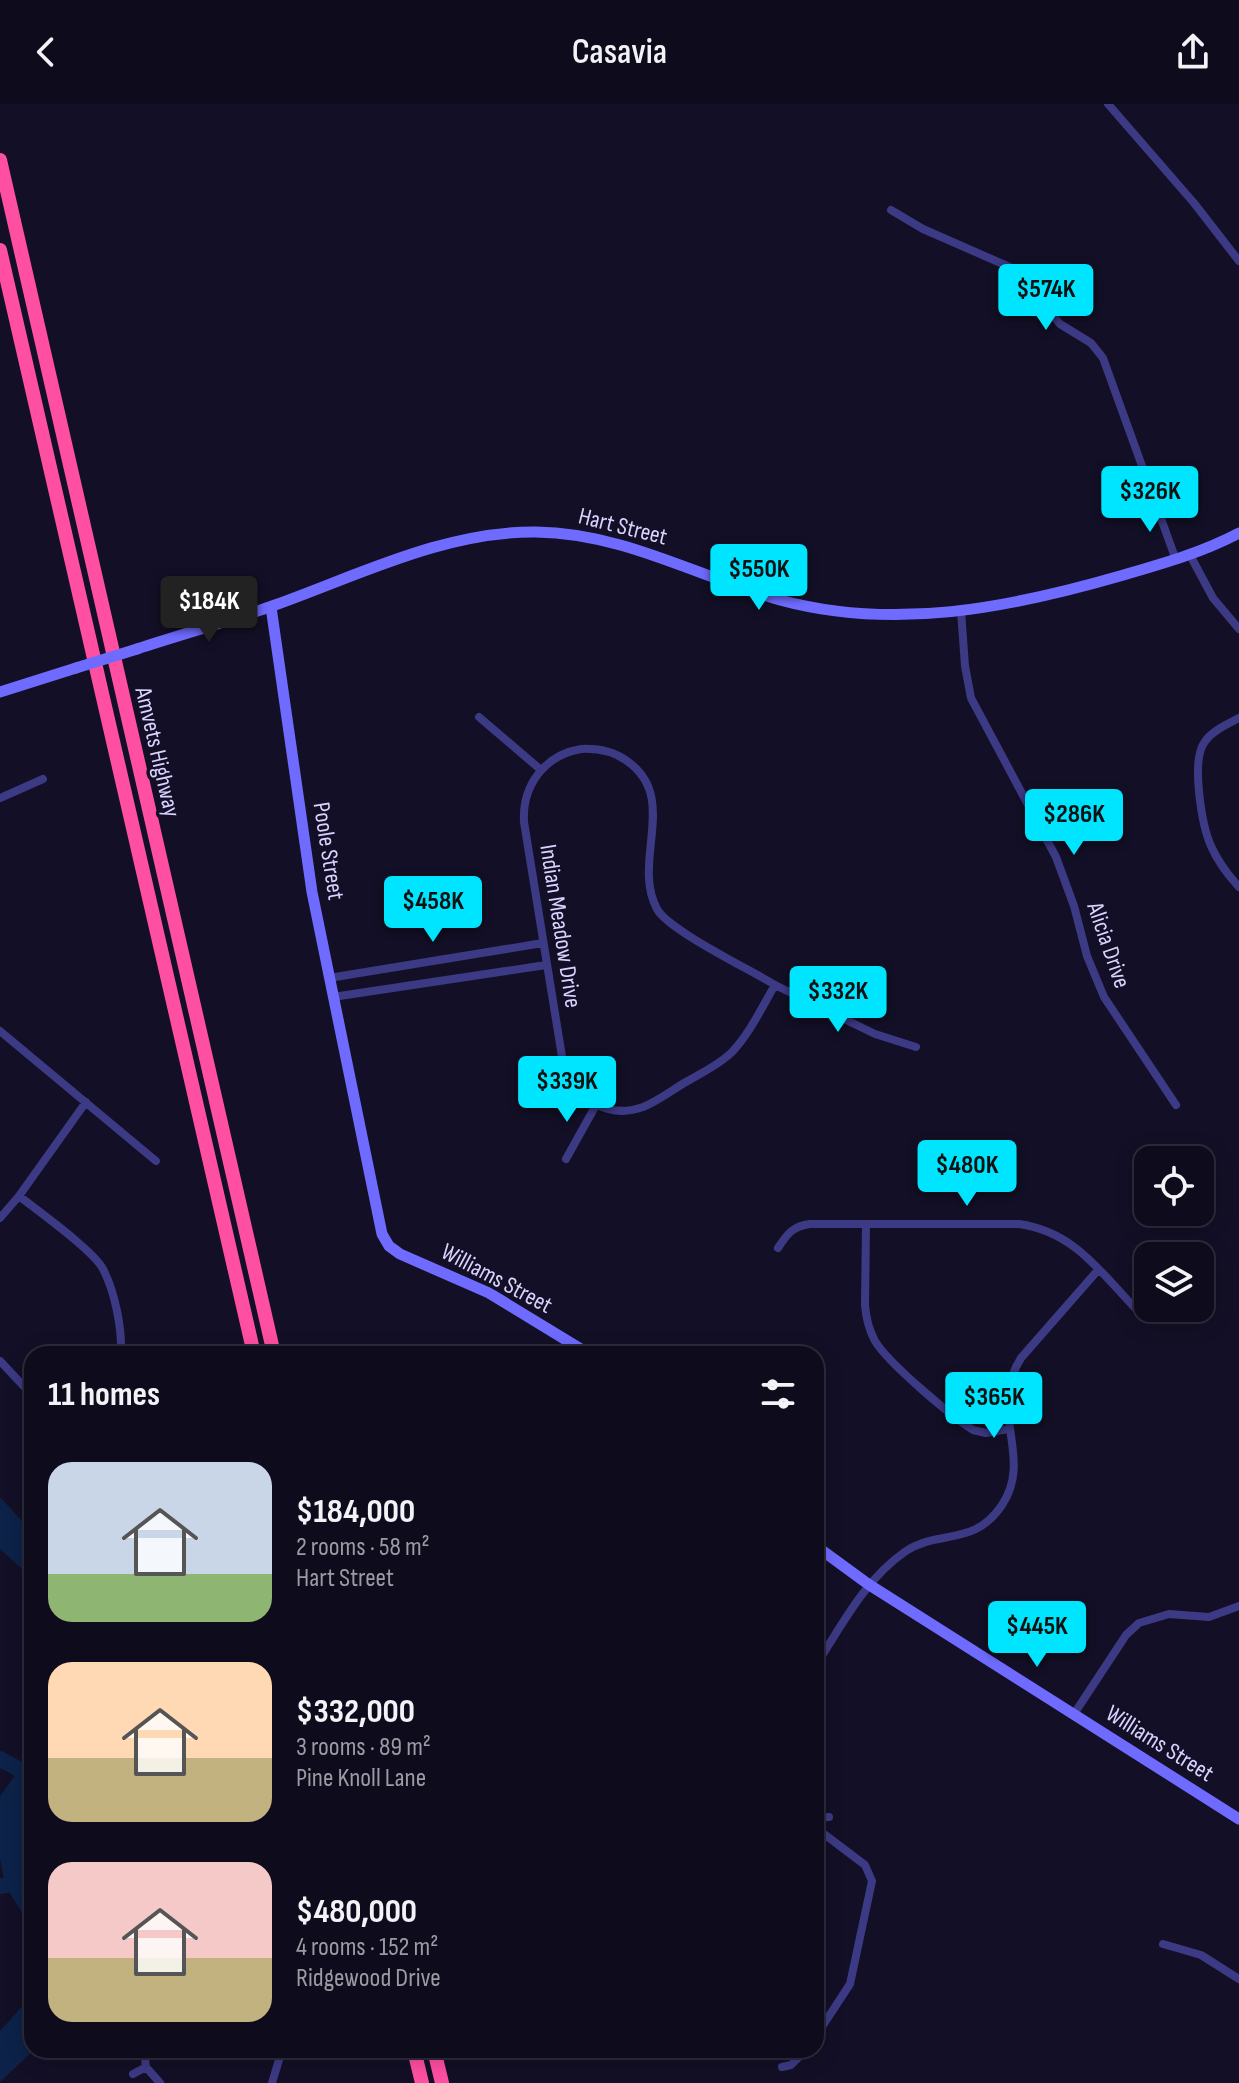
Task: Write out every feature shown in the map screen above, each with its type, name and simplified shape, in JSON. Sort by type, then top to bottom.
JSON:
[{"type":"highway","name":"Amvets Highway","points":[[0,160],[272,1346]]},
{"type":"highway","name":"Amvets Highway","points":[[0,250],[252,1346]]},
{"type":"highway","points":[[416,2058],[422,2083]]},
{"type":"highway","points":[[436,2058],[442,2083]]},
{"type":"street","points":[[1108,104],[1202,212],[1239,261]]},
{"type":"street","points":[[891,210],[923,229],[1012,268],[1060,324],[1091,343],[1103,358],[1176,560]]},
{"type":"street","name":"Hart Street","points":[[0,692],[271,607],[442,545],[488,536],[536,532],[601,539],[678,563],[753,592],[813,607],[888,615],[961,611],[1048,596],[1176,560],[1239,533]]},
{"type":"street","points":[[1190,555],[1213,598],[1239,629]]},
{"type":"street","name":"Poole Street","points":[[271,607],[312,892],[376,1214],[386,1241]]},
{"type":"street","name":"Alicia Drive","points":[[961,611],[971,698],[1056,857],[1074,906],[1087,956],[1104,997],[1176,1105]]},
{"type":"street","points":[[479,717],[541,770],[562,754],[587,749],[613,753],[635,767],[647,782],[653,801],[654,820],[647,875],[658,910],[668,923],[775,985],[864,1029],[916,1047]]},
{"type":"street","points":[[1239,718],[1203,743],[1198,769],[1208,841],[1219,862],[1239,887]]},
{"type":"street","name":"Indian Meadow Drive","points":[[541,770],[528,791],[524,816],[546,965],[564,1069],[574,1088],[596,1105]]},
{"type":"street","points":[[0,798],[43,779]]},
{"type":"street","points":[[329,978],[543,943]]},
{"type":"street","points":[[333,997],[546,965]]},
{"type":"street","points":[[566,1159],[596,1105],[621,1111],[641,1108],[722,1060],[739,1044],[775,985]]},
{"type":"street","points":[[0,1031],[156,1161]]},
{"type":"street","points":[[0,1218],[86,1102]]},
{"type":"street","points":[[19,1196],[93,1257],[103,1270],[116,1314],[120,1346]]},
{"type":"street","points":[[866,1224],[866,1319],[876,1343],[891,1361],[973,1430],[986,1433],[1008,1429]]},
{"type":"street","points":[[778,1248],[788,1233],[803,1225],[1036,1226],[1063,1237],[1134,1307]]},
{"type":"street","name":"Williams Street","points":[[386,1241],[407,1257],[489,1293],[576,1346]]},
{"type":"street","points":[[824,1653],[868,1584],[907,1550],[969,1532],[994,1515],[1005,1499],[1012,1480],[1014,1458],[1006,1406],[1012,1373],[1021,1358],[1098,1270]]},
{"type":"street","points":[[0,1361],[24,1386]]},
{"type":"street","name":"Williams Street","points":[[824,1552],[868,1584],[1239,1819]]},
{"type":"street","points":[[1074,1714],[1126,1635],[1139,1623],[1169,1614],[1209,1617],[1239,1606]]},
{"type":"street","points":[[824,1817],[829,1817]]},
{"type":"street","points":[[824,1834],[865,1865],[872,1881],[850,1984],[824,2024]]},
{"type":"street","points":[[1163,1944],[1201,1955],[1239,1979]]},
{"type":"street","points":[[145,2058],[146,2067],[160,2083]]},
{"type":"street","points":[[272,2083],[280,2058]]},
{"type":"street","points":[[782,2067],[791,2065],[798,2058]]},
{"type":"street","points":[[133,2074],[146,2067]]},
{"type":"water","points":[[0,1497],[24,1523],[24,1571],[0,1549]]},
{"type":"water","points":[[24,1763],[24,1916],[5,1885],[0,1859],[0,1796]]},
{"type":"water","points":[[24,2004],[26,2058],[0,2082],[0,2031]]},
{"type":"waterway","points":[[0,1759],[24,1772]]},
{"type":"waterway","points":[[0,1886],[14,1884],[24,1892]]}]
